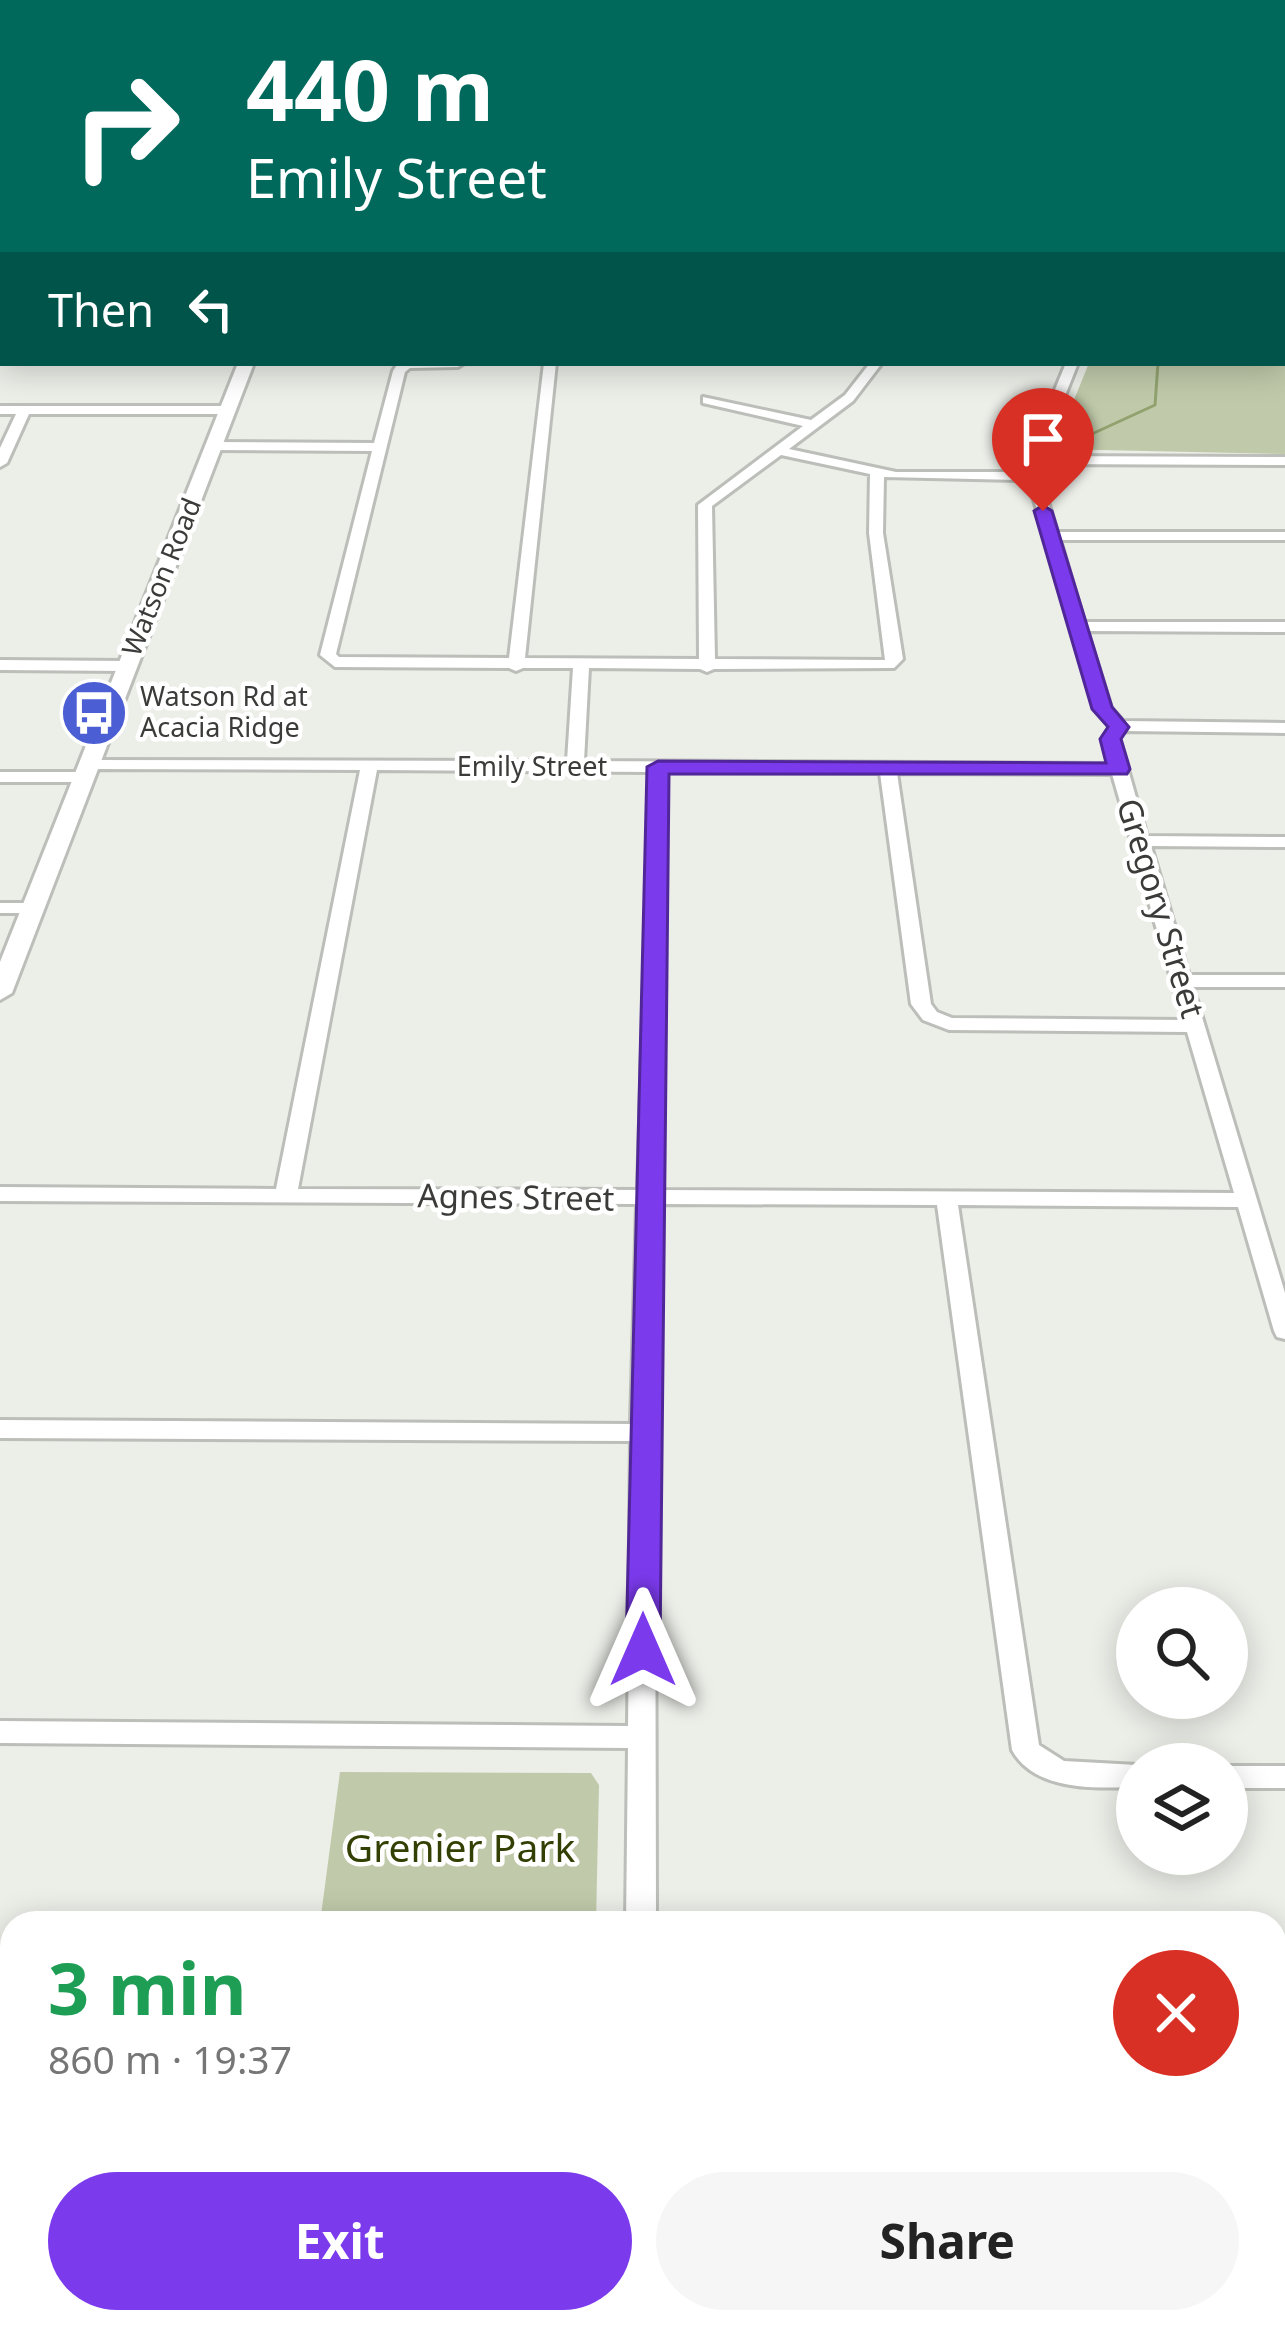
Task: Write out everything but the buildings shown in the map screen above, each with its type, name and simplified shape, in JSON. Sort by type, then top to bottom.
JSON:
[{"type":"street","name":"Watson Road","points":[[0,993],[245,366]]},
{"type":"street","points":[[405,366],[328,655],[335,662],[889,665],[895,659],[876,533],[877,474]]},
{"type":"street","points":[[516,666],[550,366]]},
{"type":"street","points":[[707,667],[705,506],[862,385],[874,366]]},
{"type":"street","points":[[778,450],[877,474],[1026,476],[1071,366]]},
{"type":"street","points":[[707,400],[813,424]]},
{"type":"street","points":[[0,410],[227,410]]},
{"type":"street","points":[[0,463],[24,410]]},
{"type":"street","points":[[214,446],[380,447]]},
{"type":"street","points":[[1034,460],[1285,461]]},
{"type":"street","name":"Gregory Street","points":[[1026,476],[1036,485],[1102,709],[1118,727],[1111,739],[1119,769],[1285,1331]]},
{"type":"street","points":[[1051,536],[1285,536]]},
{"type":"street","points":[[1078,626],[1285,627]]},
{"type":"street","points":[[0,665],[127,666]]},
{"type":"street","points":[[575,767],[581,666]]},
{"type":"street","points":[[1118,727],[1285,728]]},
{"type":"street","points":[[286,1194],[369,766]]},
{"type":"street","name":"Emily Street","points":[[0,777],[369,766],[1119,769]]},
{"type":"street","points":[[641,1911],[643,1433],[658,767]]},
{"type":"street","points":[[888,769],[921,1004],[930,1016],[949,1024],[1196,1026]]},
{"type":"street","points":[[1142,841],[1285,842]]},
{"type":"street","points":[[0,908],[33,908]]},
{"type":"street","points":[[1182,981],[1285,981]]},
{"type":"street","name":"Agnes Street","points":[[0,1194],[1247,1200]]},
{"type":"street","points":[[947,1200],[1026,1750],[1041,1766],[1067,1775],[1116,1776]]},
{"type":"street","points":[[0,1430],[643,1433]]},
{"type":"street","points":[[0,1732],[643,1737]]},
{"type":"street","points":[[1248,1777],[1285,1778]]},
{"type":"green space","points":[[1088,366],[1285,366],[1285,454],[1054,449]]},
{"type":"green space","name":"Grenier Park","points":[[340,1772],[591,1773],[599,1785],[596,1911],[322,1911]]},
{"type":"waterway","points":[[1070,444],[1155,405],[1158,366]]},
{"type":"place","name":"Watson Rd at Acacia Ridge","points":[[94,713]]},
{"type":"route","points":[[643,1650],[643,1433],[658,767],[1119,769],[1111,739],[1118,727],[1102,709],[1043,511]]}]
